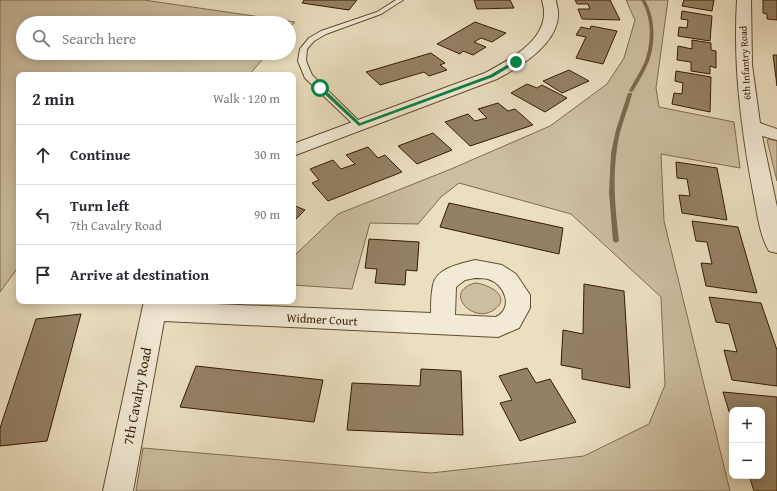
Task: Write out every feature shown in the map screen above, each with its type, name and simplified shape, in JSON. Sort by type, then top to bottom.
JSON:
[{"type":"street","points":[[296,149],[492,76],[516,62],[544,35],[550,22],[551,7],[548,0]]},
{"type":"street","name":"6th Infantry Road","points":[[744,0],[742,32],[747,109],[750,126],[770,189],[770,224],[777,245]]},
{"type":"street","points":[[750,126],[777,135]]},
{"type":"street","name":"Widmer Court","points":[[155,306],[442,324]]},
{"type":"street","name":"7th Cavalry Road","points":[[118,491],[155,306]]},
{"type":"lane","points":[[359,125],[308,76],[303,68],[302,57],[309,40],[318,34],[328,29],[379,13],[400,0]]},
{"type":"shaded area","points":[[0,0],[144,0],[254,16],[16,16],[16,60],[262,60],[252,72],[16,72],[16,270],[0,292]]},
{"type":"shaded area","points":[[626,0],[668,0],[656,88],[659,107],[734,122],[740,168],[661,154],[664,221],[730,491],[136,491],[143,448],[431,473],[584,456],[649,424],[665,385],[661,297],[571,214],[459,183],[441,197],[418,224],[370,223],[352,289],[296,285],[296,254],[338,214],[451,169],[550,126],[607,84],[624,58],[635,20]]},
{"type":"shaded area","points":[[767,140],[777,141],[777,181]]},
{"type":"shaded area","points":[[475,283],[492,288],[500,295],[500,304],[495,309],[487,313],[479,313],[471,311],[465,306],[461,300],[461,293],[465,287]]},
{"type":"building","points":[[304,0],[357,0],[349,10],[302,3]]},
{"type":"building","points":[[474,0],[510,0],[514,8],[477,9]]},
{"type":"building","points":[[575,0],[610,0],[620,20],[582,19],[578,9],[590,9],[588,4],[577,4]]},
{"type":"building","points":[[684,0],[714,0],[712,11],[682,6]]},
{"type":"building","points":[[763,0],[777,0],[777,20],[767,19],[767,14],[763,13]]},
{"type":"building","points":[[682,11],[712,16],[710,41],[678,36],[679,27],[687,28],[688,20],[681,19]]},
{"type":"building","points":[[475,22],[506,33],[492,42],[481,38],[474,42],[486,47],[473,55],[463,51],[460,54],[437,44]]},
{"type":"building","points":[[591,26],[617,31],[603,64],[576,58],[586,37],[576,35],[581,27],[590,29]]},
{"type":"building","points":[[692,40],[711,43],[711,50],[716,51],[716,68],[710,66],[710,74],[691,71],[691,62],[677,60],[678,46],[692,49]]},
{"type":"building","points":[[431,53],[445,63],[440,65],[447,70],[429,76],[424,72],[380,85],[366,72]]},
{"type":"building","points":[[773,55],[777,55],[777,86]]},
{"type":"building","points":[[569,70],[589,81],[562,93],[543,81]]},
{"type":"building","points":[[676,71],[711,77],[710,112],[672,104],[674,93],[682,94],[683,83],[675,81]]},
{"type":"building","points":[[527,84],[537,88],[542,85],[567,98],[545,112],[511,93]]},
{"type":"building","points":[[498,103],[508,111],[515,109],[533,125],[470,146],[445,122],[468,114],[475,121],[487,118],[478,109]]},
{"type":"building","points":[[433,133],[452,150],[417,164],[398,146]]},
{"type":"building","points":[[368,147],[378,158],[385,155],[402,172],[328,201],[312,183],[319,180],[310,169],[333,160],[341,169],[355,164],[346,155]]},
{"type":"building","points":[[676,162],[717,168],[727,220],[682,213],[679,195],[690,196],[687,179],[677,178]]},
{"type":"building","points":[[449,203],[563,228],[559,254],[440,227]]},
{"type":"building","points":[[296,206],[305,210],[296,219]]},
{"type":"building","points":[[692,221],[738,227],[757,293],[706,286],[701,263],[712,264],[707,242],[696,241]]},
{"type":"building","points":[[369,239],[419,242],[417,271],[406,270],[405,285],[375,283],[377,269],[365,268]]},
{"type":"building","points":[[584,284],[624,291],[630,388],[582,379],[582,369],[561,365],[563,330],[583,334]]},
{"type":"building","points":[[709,297],[761,303],[777,350],[777,386],[732,380],[724,350],[737,352],[729,324],[716,322]]},
{"type":"building","points":[[81,314],[47,441],[0,446],[0,428],[36,319]]},
{"type":"building","points":[[196,366],[323,380],[314,422],[180,407]]},
{"type":"building","points":[[527,368],[536,383],[550,379],[576,422],[520,441],[500,403],[512,400],[499,376]]},
{"type":"building","points":[[421,369],[461,371],[463,435],[347,430],[352,383],[420,386]]},
{"type":"building","points":[[723,392],[777,397],[777,491],[754,491],[750,479],[765,479],[765,407],[729,407],[729,411]]},
{"type":"waterway","points":[[631,91],[648,59],[650,49],[651,26],[649,12],[643,0]]},
{"type":"waterway","points":[[616,241],[612,192],[613,153],[616,136],[630,94]]},
{"type":"route","points":[[320,88],[359,125],[492,76],[516,62]]}]
